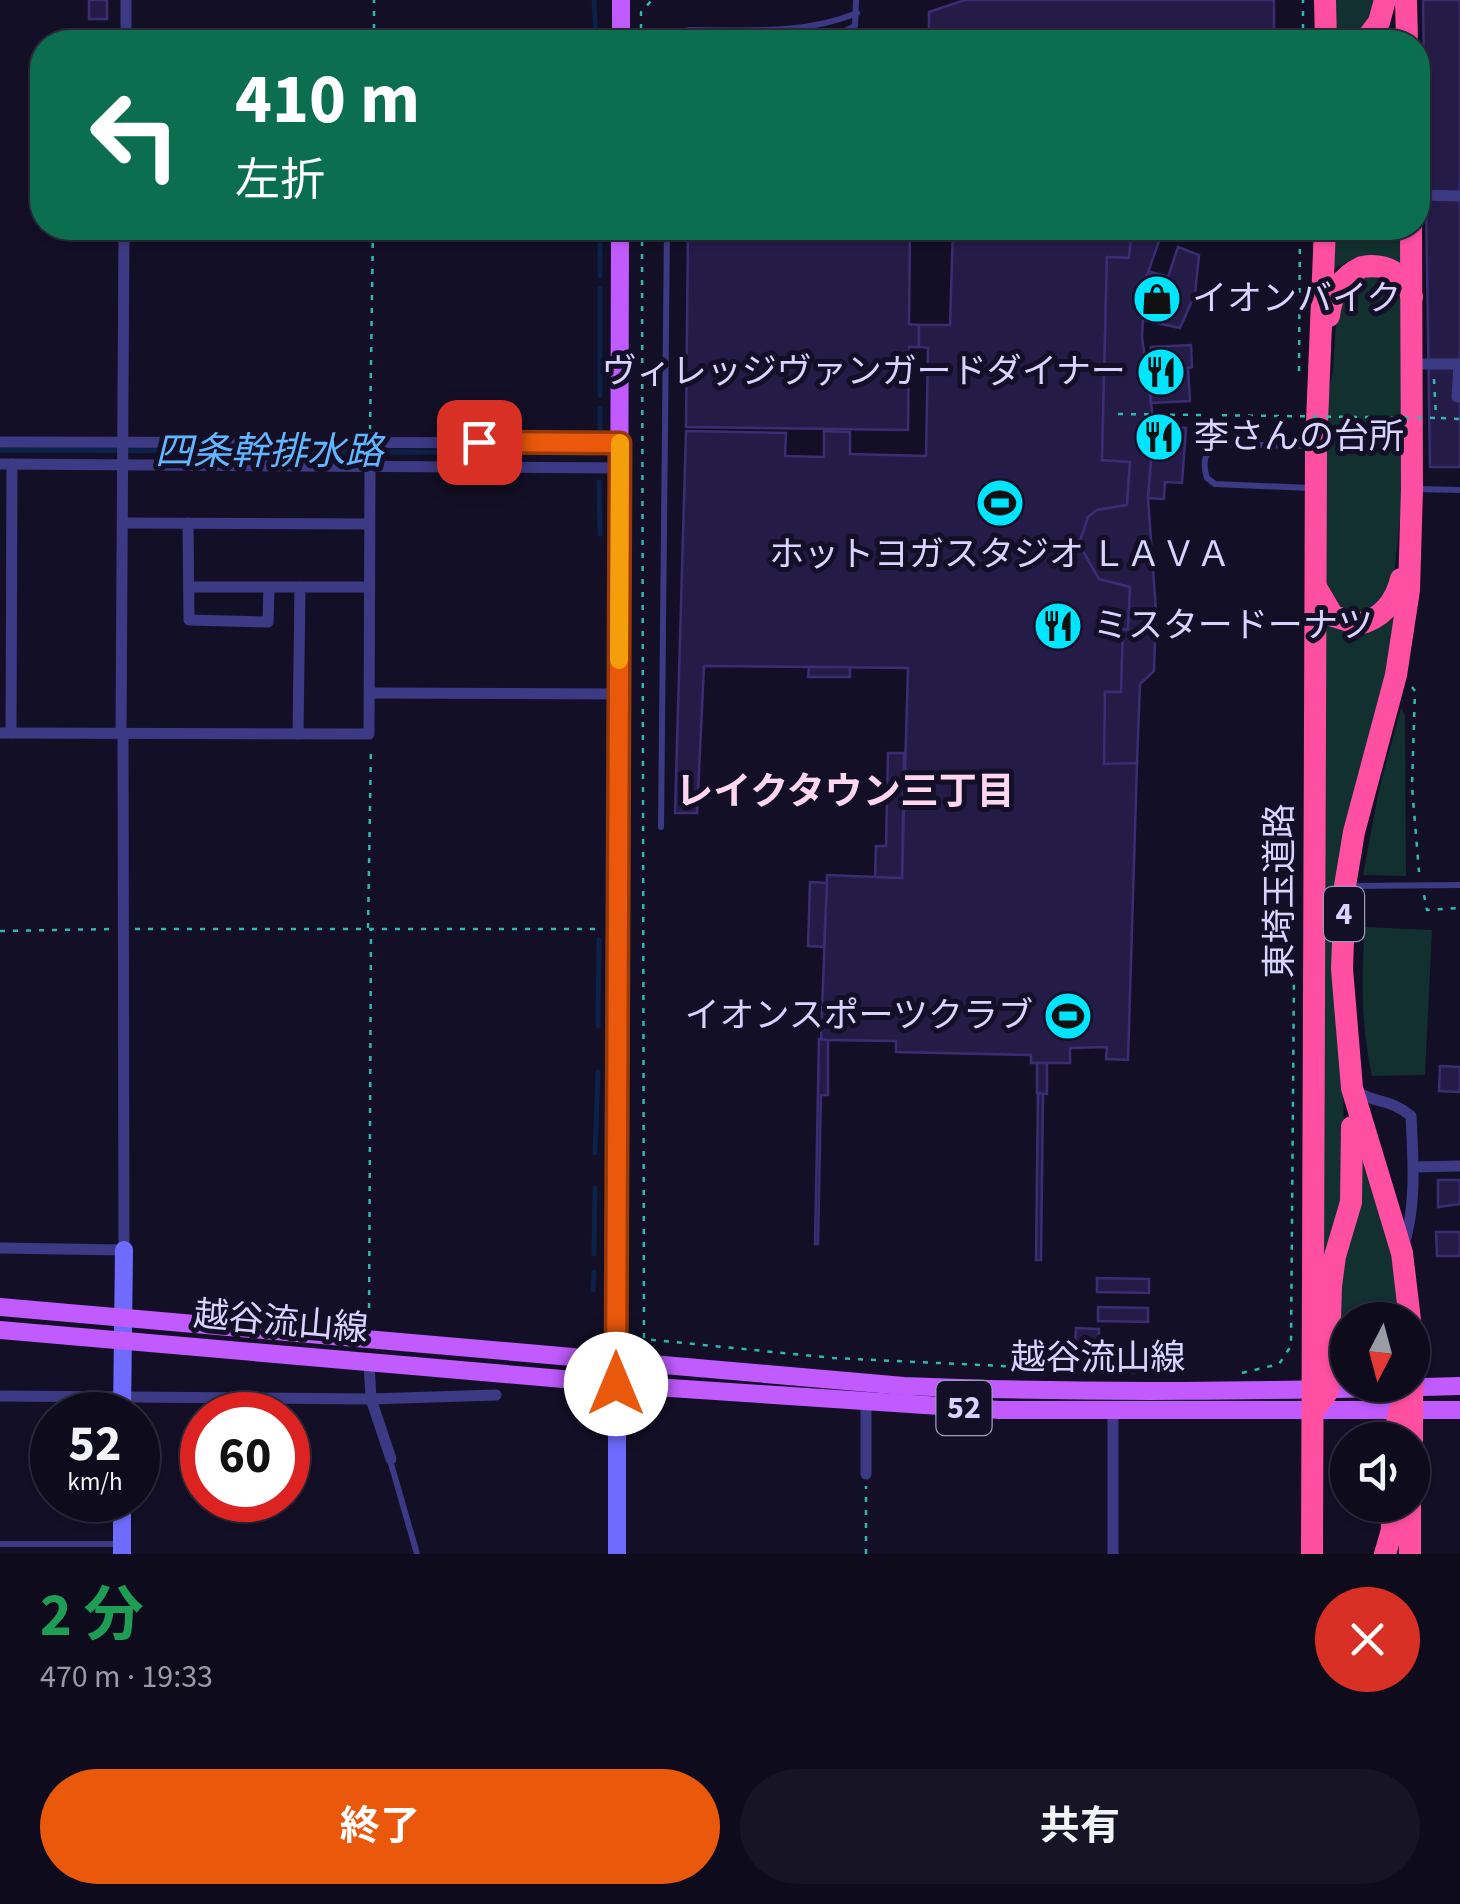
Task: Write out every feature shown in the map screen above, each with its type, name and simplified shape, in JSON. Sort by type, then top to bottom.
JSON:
[{"type":"highway","points":[[1325,0],[1326,30]]},
{"type":"highway","points":[[1374,30],[1380,22],[1385,0]]},
{"type":"highway","points":[[1406,0],[1407,30]]},
{"type":"highway","name":"東埼玉道路","points":[[1312,1554],[1318,1398],[1316,488],[1307,446],[1308,387],[1323,240]]},
{"type":"highway","name":"東埼玉道路","points":[[1408,1302],[1402,1254],[1352,1088],[1342,970],[1346,886],[1359,806],[1396,675],[1409,590],[1410,240]]},
{"type":"highway","name":"4","points":[[1308,387],[1326,359],[1334,294],[1345,277],[1362,267],[1381,266],[1405,280],[1412,296]]},
{"type":"highway","name":"4","points":[[1315,584],[1326,608],[1342,621],[1360,624],[1376,618],[1398,593],[1412,498]]},
{"type":"highway","name":"4","points":[[1318,1398],[1331,1286],[1353,1184],[1352,1088]]},
{"type":"highway","points":[[1385,1554],[1392,1522]]},
{"type":"highway","points":[[1410,1522],[1410,1554]]},
{"type":"main road","points":[[620,30],[621,0]]},
{"type":"main road","points":[[616,1384],[620,240]]},
{"type":"main road","name":"越谷流山線","points":[[0,1308],[922,1386],[1330,1398]]},
{"type":"main road","name":"越谷流山線","points":[[0,1330],[616,1384],[1000,1410],[1112,1412],[1330,1398]]},
{"type":"main road","name":"越谷流山線","points":[[1430,1392],[1460,1386]]},
{"type":"main road","name":"越谷流山線","points":[[1430,1402],[1460,1410]]},
{"type":"street","points":[[126,0],[126,30]]},
{"type":"street","points":[[1430,195],[1460,196]]},
{"type":"street","points":[[122,1392],[124,240]]},
{"type":"street","points":[[1427,364],[1459,364],[1460,397]]},
{"type":"street","points":[[0,442],[370,466],[620,468]]},
{"type":"street","points":[[370,466],[369,734],[6,733],[6,464],[124,453],[370,443],[620,443]]},
{"type":"street","points":[[123,523],[369,524]]},
{"type":"street","points":[[188,524],[189,620],[268,622],[269,587]]},
{"type":"street","points":[[189,587],[369,587]]},
{"type":"street","points":[[298,734],[300,587]]},
{"type":"street","points":[[370,693],[619,694]]},
{"type":"street","points":[[1352,1088],[1366,1098],[1394,1102],[1411,1116],[1414,1167],[1409,1230],[1402,1254]]},
{"type":"street","points":[[1414,1167],[1460,1166]]},
{"type":"street","points":[[0,1248],[124,1250]]},
{"type":"street","points":[[368,1363],[371,1398],[391,1459]]},
{"type":"street","points":[[616,1384],[616,1554]]},
{"type":"street","points":[[160,1405],[496,1394]]},
{"type":"street","points":[[0,1396],[30,1398]]},
{"type":"street","points":[[866,1403],[866,1474]]},
{"type":"street","points":[[1112,1412],[1112,1554]]},
{"type":"street","points":[[122,1522],[122,1549]]},
{"type":"lane","points":[[847,30],[855,26],[856,0]]},
{"type":"lane","points":[[690,30],[814,27],[857,13]]},
{"type":"lane","points":[[661,827],[667,240]]},
{"type":"lane","points":[[1307,446],[1219,444],[1207,453],[1204,469],[1207,478],[1216,484],[1316,488]]},
{"type":"lane","points":[[1412,498],[1460,490]]},
{"type":"lane","points":[[1346,886],[1460,886]]},
{"type":"lane","points":[[391,1459],[388,1462],[417,1554]]},
{"type":"lane","points":[[0,1544],[122,1549]]},
{"type":"path","points":[[374,0],[374,30]]},
{"type":"path","points":[[641,30],[641,12],[652,0]]},
{"type":"path","points":[[1302,30],[1303,0]]},
{"type":"path","points":[[370,443],[374,240]]},
{"type":"path","points":[[642,240],[644,1339],[833,1358],[1162,1373]]},
{"type":"path","points":[[1301,240],[1308,387]]},
{"type":"path","points":[[1427,364],[1438,418]]},
{"type":"path","points":[[1298,406],[1307,446]]},
{"type":"path","points":[[1118,414],[1460,418]]},
{"type":"path","points":[[1396,675],[1415,691],[1412,786],[1416,858],[1427,910],[1460,908]]},
{"type":"path","points":[[369,734],[369,1340]]},
{"type":"path","points":[[0,930],[618,929]]},
{"type":"path","points":[[1234,1375],[1280,1364],[1290,1346],[1294,958]]},
{"type":"path","points":[[866,1474],[866,1554]]},
{"type":"green space","points":[[1333,0],[1376,0],[1361,30],[1333,30]]},
{"type":"green space","points":[[1332,240],[1402,240],[1403,266],[1358,258],[1331,272]]},
{"type":"green space","points":[[1363,276],[1390,283],[1404,308],[1403,492],[1394,576],[1381,601],[1363,614],[1342,610],[1325,580],[1326,406],[1333,370],[1337,306],[1344,288]]},
{"type":"green space","points":[[1400,609],[1392,657],[1354,792],[1342,1066],[1346,1184],[1324,1284],[1323,620],[1343,630],[1364,631],[1383,624]]},
{"type":"green space","points":[[1401,708],[1405,715],[1406,876],[1363,875],[1379,789]]},
{"type":"green space","points":[[1365,927],[1432,930],[1425,1075],[1372,1076],[1363,1002]]},
{"type":"green space","points":[[1359,1152],[1391,1252],[1398,1302],[1337,1302]]},
{"type":"building","points":[[89,0],[107,0],[107,19],[89,19]]},
{"type":"building","points":[[965,0],[1274,0],[1274,30],[929,30],[929,12]]},
{"type":"building","points":[[1423,0],[1460,0],[1460,467],[1430,467],[1427,240],[1430,240],[1430,30],[1423,30]]},
{"type":"building","points":[[688,240],[910,240],[909,324],[919,325],[919,347],[909,347],[908,430],[686,427]]},
{"type":"building","points":[[953,240],[1131,240],[1129,258],[1107,257],[1102,460],[1130,462],[1127,505],[1097,510],[1088,517],[1079,544],[1099,579],[1130,587],[1128,630],[1123,629],[1121,692],[1105,692],[1106,762],[1137,763],[1128,1060],[1106,1059],[1107,1047],[1070,1048],[1070,1063],[1031,1063],[1031,1055],[896,1052],[896,1041],[821,1040],[827,875],[902,878],[908,668],[704,666],[697,813],[675,813],[686,431],[786,433],[785,456],[824,457],[824,431],[850,432],[850,454],[926,456],[928,348],[919,347],[919,325],[950,325]]},
{"type":"building","points":[[1131,240],[1161,240],[1145,281],[1142,337],[1154,425],[1148,498],[1156,611],[1154,671],[1140,684],[1137,763],[1104,764],[1105,692],[1121,692],[1123,629],[1128,630],[1130,587],[1099,579],[1079,544],[1088,517],[1097,510],[1127,505],[1130,462],[1102,460],[1107,257],[1129,258]]},
{"type":"building","points":[[1178,247],[1199,255],[1195,294],[1180,328],[1143,320],[1151,272],[1168,277]]},
{"type":"building","points":[[1191,345],[1190,401],[1151,403],[1151,347]]},
{"type":"building","points":[[1154,425],[1186,428],[1182,483],[1165,482],[1164,499],[1148,498]]},
{"type":"building","points":[[809,667],[850,667],[850,677],[808,677]]},
{"type":"building","points":[[888,753],[904,753],[902,878],[875,877],[876,846],[886,846]]},
{"type":"building","points":[[810,882],[827,883],[824,947],[808,946]]},
{"type":"building","points":[[819,1039],[828,1040],[828,1095],[821,1095],[815,1244]]},
{"type":"building","points":[[1037,1063],[1047,1063],[1047,1094],[1037,1093]]},
{"type":"building","points":[[1440,1066],[1460,1067],[1460,1092],[1439,1091]]},
{"type":"building","points":[[1038,1093],[1043,1094],[1041,1260],[1036,1260]]},
{"type":"building","points":[[1438,1180],[1460,1180],[1460,1204],[1438,1207]]},
{"type":"building","points":[[1436,1232],[1460,1232],[1460,1256],[1437,1256]]},
{"type":"building","points":[[1097,1278],[1149,1279],[1149,1293],[1097,1292]]},
{"type":"building","points":[[1098,1307],[1148,1308],[1148,1322],[1098,1321]]},
{"type":"building","points":[[1076,1328],[1099,1329],[1099,1348],[1075,1348]]},
{"type":"waterway","points":[[594,0],[595,30]]},
{"type":"waterway","points":[[600,240],[600,276]]},
{"type":"waterway","points":[[600,288],[600,395]]},
{"type":"waterway","points":[[600,408],[600,434]]},
{"type":"waterway","name":"四条幹排水路","points":[[0,450],[598,453]]},
{"type":"waterway","points":[[599,482],[600,534]]},
{"type":"waterway","points":[[598,1026],[599,940]]},
{"type":"waterway","points":[[595,1153],[598,1072]]},
{"type":"waterway","points":[[594,1254],[595,1188]]},
{"type":"waterway","points":[[593,1290],[594,1272]]},
{"type":"slow traffic","points":[[619,660],[620,443]]},
{"type":"place","name":"イオンバイク","points":[[1157,299]]},
{"type":"place","name":"ヴィレッジヴァンガードダイナー","points":[[1161,372]]},
{"type":"place","name":"李さんの台所","points":[[1159,437]]},
{"type":"place","name":"ホットヨガスタジオ ＬＡＶＡ","points":[[1000,503]]},
{"type":"place","name":"ミスタードーナツ","points":[[1058,626]]},
{"type":"place","name":"イオンスポーツクラブ","points":[[1068,1016]]},
{"type":"district","name":"レイクタウン三丁目","points":[[845,792]]},
{"type":"route","points":[[479,442],[620,443],[616,1384]]}]
